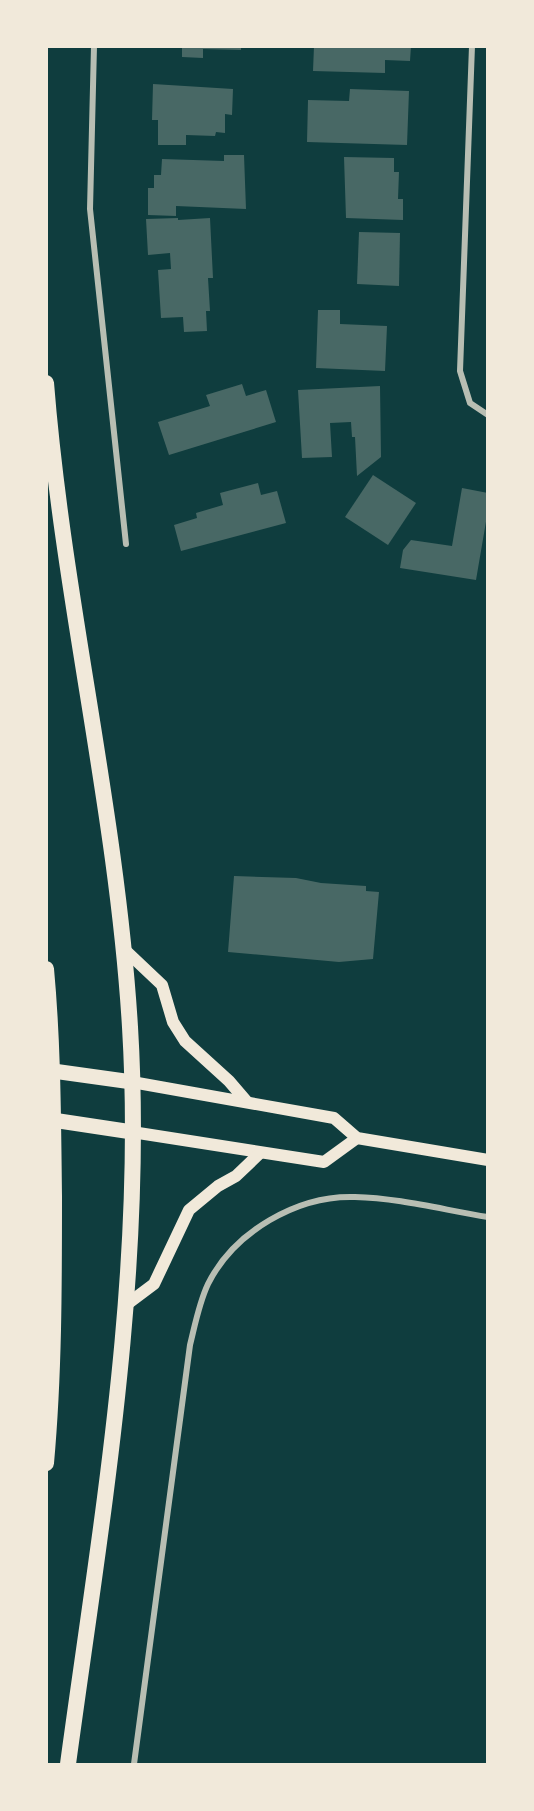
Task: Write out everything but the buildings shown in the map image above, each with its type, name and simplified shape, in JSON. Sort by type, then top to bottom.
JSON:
[{"type":"highway","points":[[46,383],[58,484],[125,950],[132,1082],[126,1305],[114,1427],[68,1764]]},
{"type":"highway","points":[[46,1463],[51,1384],[47,971]]},
{"type":"main road","points":[[125,950],[162,985],[173,1022],[185,1041],[229,1081],[247,1102]]},
{"type":"main road","points":[[49,1070],[132,1082],[334,1118],[357,1138],[488,1160]]},
{"type":"main road","points":[[50,1120],[324,1161],[357,1138]]},
{"type":"main road","points":[[126,1305],[154,1284],[189,1210],[218,1186],[236,1176],[260,1153]]},
{"type":"street","points":[[94,46],[90,209],[126,544]]},
{"type":"street","points":[[472,46],[460,371],[471,403],[488,415]]},
{"type":"street","points":[[134,1764],[190,1346],[208,1284],[229,1254],[261,1226],[295,1208],[338,1197],[380,1199],[488,1217]]}]
